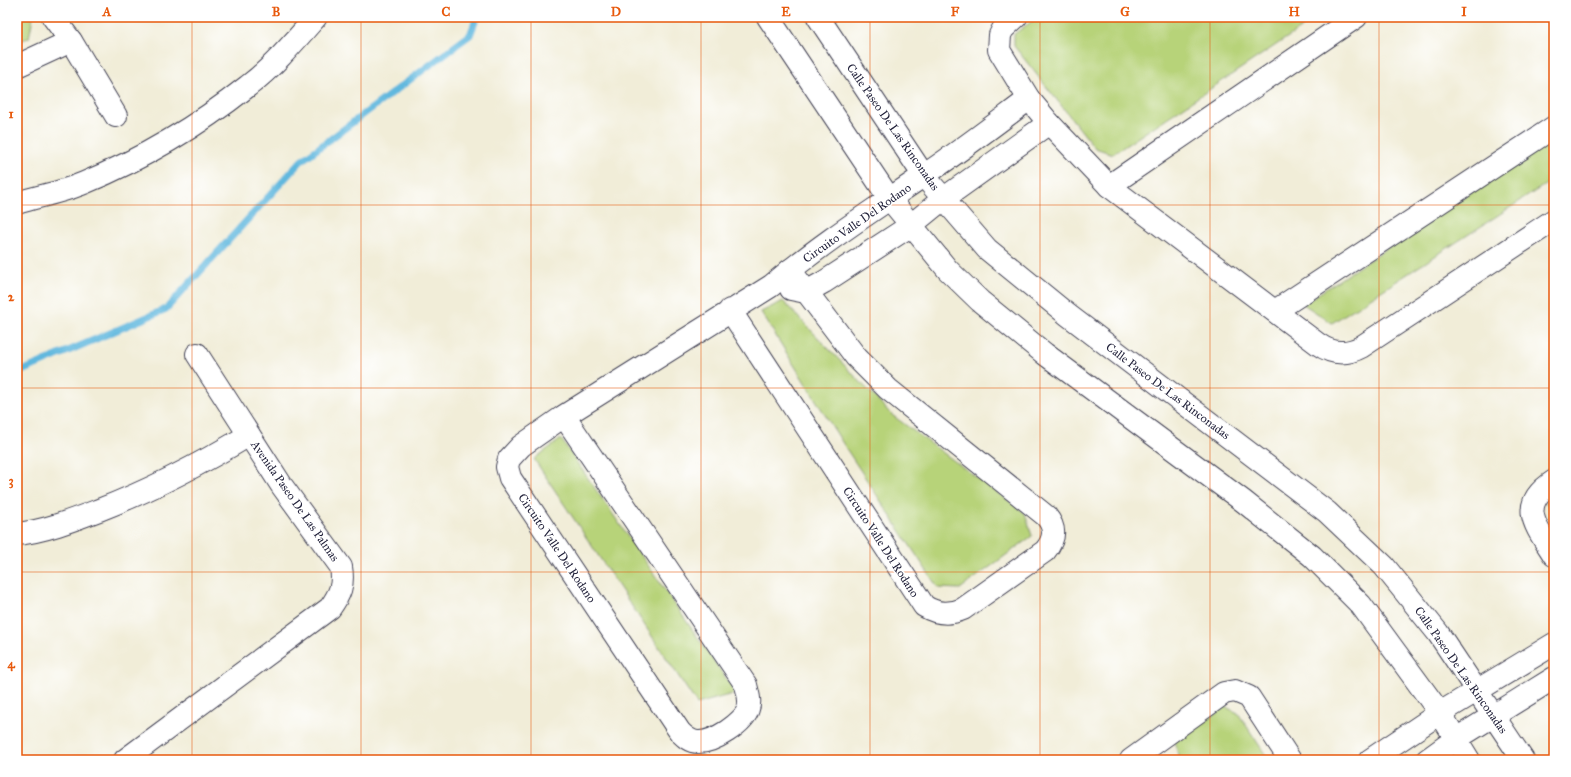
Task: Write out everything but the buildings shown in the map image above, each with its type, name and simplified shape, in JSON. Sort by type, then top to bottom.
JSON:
[{"type":"street","points":[[54,17],[71,41],[116,116]]},
{"type":"street","points":[[17,203],[83,183],[132,160],[199,122],[249,86],[293,43],[316,17]]},
{"type":"street","points":[[768,17],[889,198],[910,226],[948,270],[980,302],[1045,354],[1243,502],[1312,556],[1361,605],[1440,713],[1469,760]]},
{"type":"street","name":"Calle Paseo De Las Rinconadas","points":[[818,17],[924,176],[987,249],[1068,315],[1327,512],[1384,566],[1438,632],[1523,760]]},
{"type":"street","points":[[1016,17],[1003,29],[1000,35],[999,50],[1029,99],[1049,123],[1109,186],[1324,348],[1342,353],[1354,351],[1554,220]]},
{"type":"street","points":[[1109,186],[1356,17]]},
{"type":"street","points":[[17,66],[71,41]]},
{"type":"street","name":"Circuito Valle Del Rodano","points":[[564,416],[746,685],[750,700],[748,710],[743,720],[708,741],[692,741],[680,732],[510,478],[507,467],[509,459],[514,452],[564,416],[730,310],[771,286],[790,270],[889,198],[924,176],[1029,99]]},
{"type":"street","points":[[771,286],[806,292],[824,282],[910,226],[943,199],[1049,123]]},
{"type":"street","points":[[1275,311],[1554,127]]},
{"type":"street","name":"Circuito Valle Del Rodano","points":[[730,310],[919,601],[931,610],[942,613],[955,612],[963,609],[1046,551],[1054,538],[1052,526],[1042,512],[937,430],[888,389],[856,357],[790,270]]},
{"type":"street","points":[[197,354],[249,435]]},
{"type":"street","name":"Avenida Paseo De Las Palmas","points":[[18,534],[70,522],[124,500],[179,475],[249,435],[341,568],[343,580],[342,589],[330,608],[125,760]]},
{"type":"street","points":[[1554,481],[1537,495],[1533,502],[1537,526],[1554,555]]},
{"type":"street","points":[[1375,759],[1440,713],[1554,644]]},
{"type":"street","points":[[1427,760],[1456,739],[1554,678]]},
{"type":"street","points":[[1131,760],[1158,753],[1224,693],[1235,691],[1249,697],[1290,760]]},
{"type":"green space","points":[[17,17],[33,17],[29,38],[17,41]]},
{"type":"green space","points":[[1038,17],[1318,17],[1113,154],[1095,148],[1014,46],[1014,34]]},
{"type":"green space","points":[[1554,137],[1554,179],[1332,323],[1303,304]]},
{"type":"green space","points":[[783,301],[892,415],[1025,513],[1032,536],[960,589],[938,588],[847,450],[761,312]]},
{"type":"green space","points":[[561,439],[736,693],[697,704],[534,459]]},
{"type":"green space","points":[[1554,497],[1554,514],[1546,502]]},
{"type":"green space","points":[[1226,707],[1238,713],[1269,760],[1181,760],[1174,742]]},
{"type":"waterway","points":[[17,373],[166,309],[301,161],[470,35],[477,17]]}]
